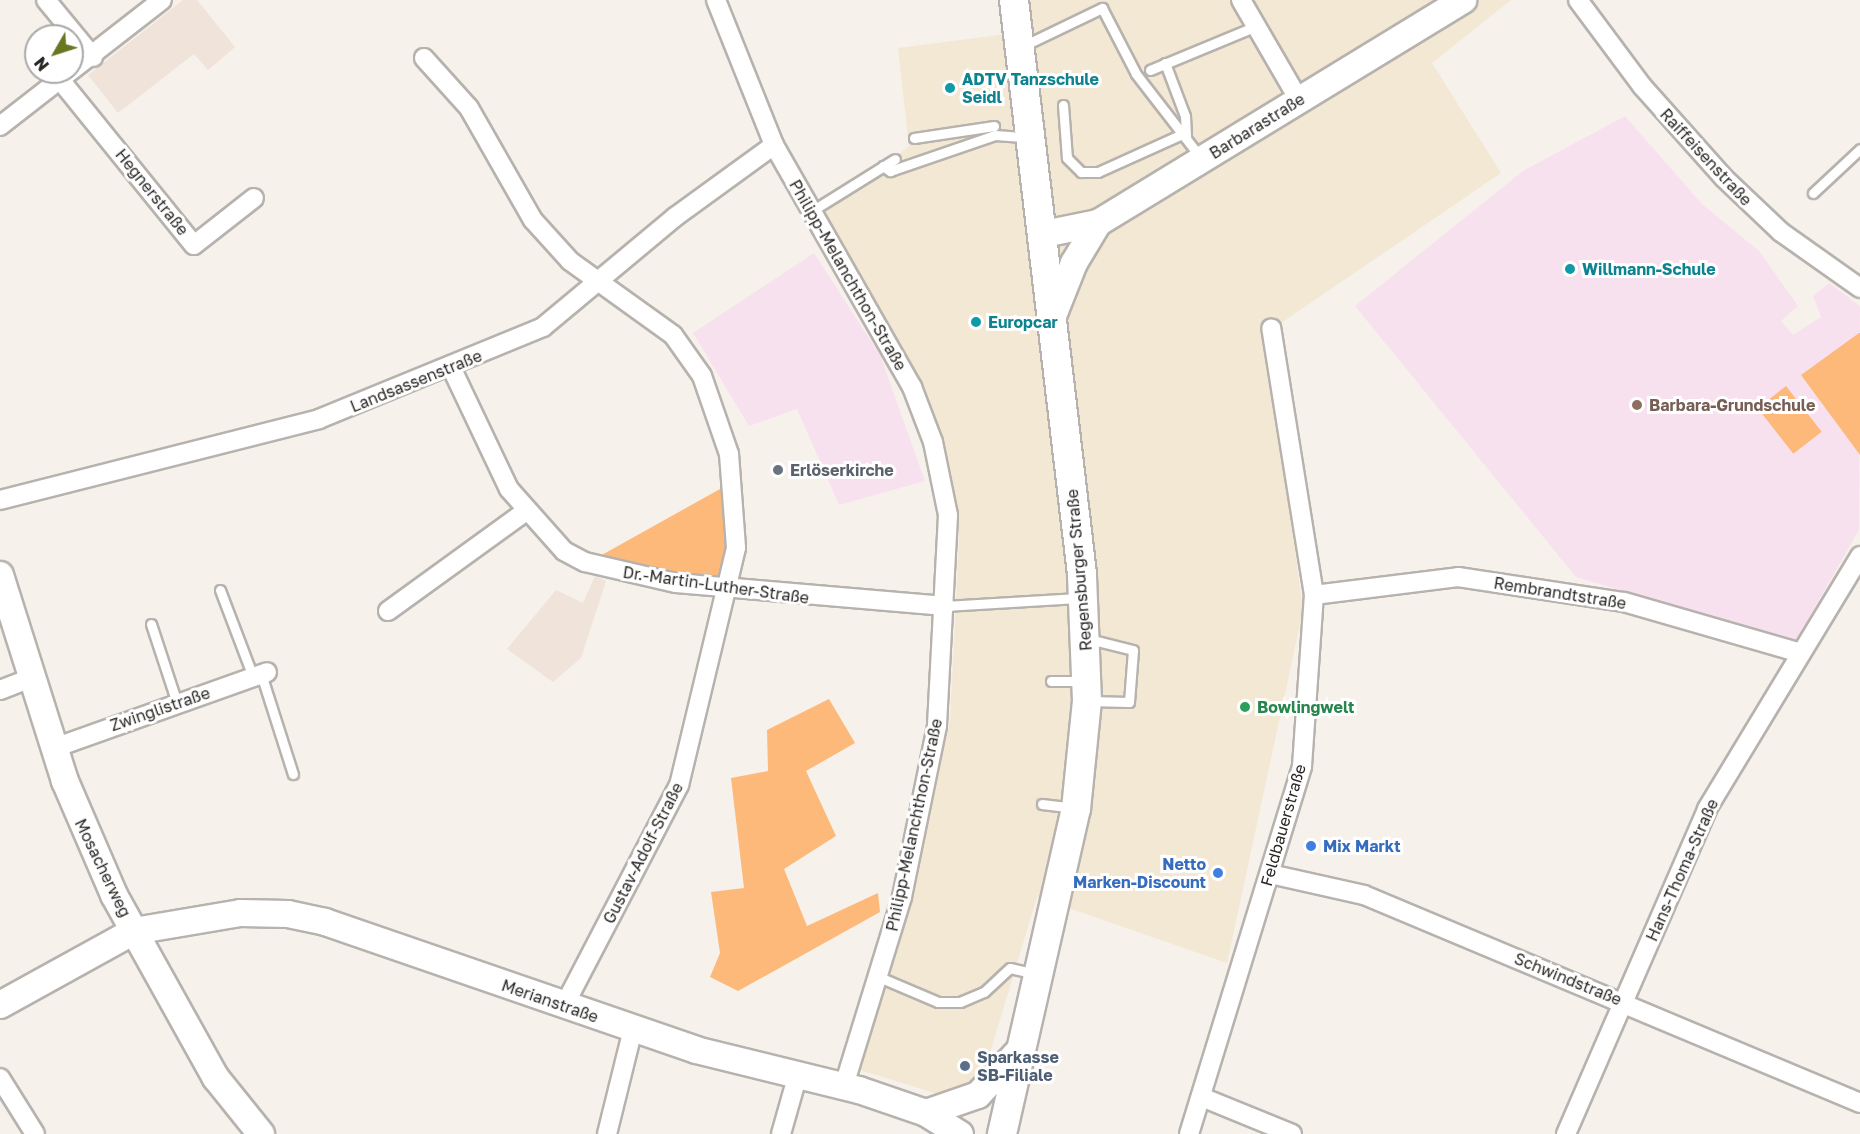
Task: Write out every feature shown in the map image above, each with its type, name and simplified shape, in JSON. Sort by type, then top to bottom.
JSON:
[{"type":"main road","name":"Regensburger Straße","points":[[1002,1134],[1018,1052],[1076,809],[1087,691],[1084,597],[1044,234],[1014,0]]},
{"type":"street","points":[[46,0],[93,57]]},
{"type":"street","points":[[84,64],[162,0]]},
{"type":"street","name":"Philipp-Melanchthon-Straße","points":[[716,0],[774,144],[810,212],[879,322],[933,442],[948,515],[937,726],[902,897],[844,1085]]},
{"type":"street","points":[[1241,0],[1299,100]]},
{"type":"street","name":"Barbarastraße","points":[[1044,234],[1098,223],[1462,0]]},
{"type":"street","name":"Raiffeisenstraße","points":[[1578,0],[1648,93],[1724,178],[1781,232],[1860,288]]},
{"type":"street","name":"Gustav-Adolf-Straße","points":[[424,58],[469,108],[533,220],[570,261],[673,335],[702,376],[721,417],[735,533],[728,588],[679,785],[564,1006]]},
{"type":"street","points":[[0,126],[57,84]]},
{"type":"street","name":"Hegnerstraße","points":[[63,84],[194,245],[254,198]]},
{"type":"street","name":"Landsassenstraße","points":[[0,500],[319,419],[451,367],[543,327],[601,282],[675,217],[774,144]]},
{"type":"street","points":[[1053,316],[1074,263],[1098,223]]},
{"type":"street","name":"Feldbauerstraße","points":[[1189,1134],[1204,1098],[1302,766],[1314,595],[1271,328]]},
{"type":"street","name":"Dr.-Martin-Luther-Straße","points":[[451,367],[525,512],[564,551],[585,562],[728,588],[945,606]]},
{"type":"street","points":[[388,611],[525,512]]},
{"type":"street","name":"Hans-Thoma-Straße","points":[[1566,1134],[1707,809],[1860,556]]},
{"type":"street","name":"Mosacherweg","points":[[0,575],[31,678],[77,814],[134,931],[216,1078],[261,1134]]},
{"type":"street","name":"Rembrandtstraße","points":[[1314,595],[1458,577],[1624,602],[1801,652]]},
{"type":"street","name":"Zwinglistraße","points":[[54,748],[260,674]]},
{"type":"street","points":[[0,690],[31,678]]},
{"type":"street","name":"Schwindstraße","points":[[1270,874],[1364,895],[1860,1103]]},
{"type":"street","name":"Merianstraße","points":[[0,1005],[134,931],[240,913],[288,914],[325,922],[633,1029],[844,1085],[926,1113],[960,1134]]},
{"type":"street","points":[[607,1134],[633,1029]]},
{"type":"street","points":[[926,1113],[978,1095],[1018,1052]]},
{"type":"street","points":[[781,1134],[798,1074]]},
{"type":"street","points":[[0,1078],[35,1134]]},
{"type":"street","points":[[1204,1098],[1292,1134]]},
{"type":"lane","points":[[1020,47],[1102,8],[1136,74],[1202,160]]},
{"type":"lane","points":[[1150,70],[1256,26]]},
{"type":"lane","points":[[1165,63],[1185,116],[1184,136]]},
{"type":"lane","points":[[1063,105],[1067,158],[1081,171],[1098,172],[1184,136]]},
{"type":"lane","points":[[914,138],[994,126]]},
{"type":"lane","points":[[883,166],[890,171],[995,135],[1031,138]]},
{"type":"lane","points":[[1813,193],[1860,149]]},
{"type":"lane","points":[[810,212],[895,159]]},
{"type":"lane","points":[[220,590],[260,674],[293,774]]},
{"type":"lane","points":[[945,606],[1084,597]]},
{"type":"lane","points":[[151,624],[177,703]]},
{"type":"lane","points":[[1051,681],[1129,702],[1133,650],[1087,638]]},
{"type":"lane","points":[[1042,804],[1076,809]]},
{"type":"lane","points":[[879,977],[938,1002],[960,1002],[984,992],[1010,968],[1037,974]]},
{"type":"shaded area","points":[[183,0],[197,0],[235,47],[208,70],[194,54],[118,113],[88,75]]},
{"type":"shaded area","points":[[1025,0],[1511,0],[1432,63],[1501,173],[1265,334],[1303,610],[1227,963],[1037,897],[986,1066],[970,1088],[941,1095],[857,1069],[878,1013],[950,720],[959,539],[952,477],[934,419],[885,319],[817,208],[909,147],[898,48],[1029,31]]},
{"type":"shaded area","points":[[1625,116],[1702,204],[1759,251],[1798,306],[1781,321],[1793,335],[1821,317],[1813,296],[1829,283],[1860,306],[1859,530],[1795,642],[1576,577],[1355,306],[1523,171]]},
{"type":"shaded area","points":[[814,253],[880,355],[925,481],[839,505],[797,409],[749,426],[693,333]]},
{"type":"shaded area","points":[[1860,333],[1860,455],[1801,375]]},
{"type":"shaded area","points":[[1786,386],[1822,432],[1793,454],[1758,408]]},
{"type":"shaded area","points":[[729,484],[726,586],[591,561]]},
{"type":"shaded area","points":[[595,576],[606,581],[581,658],[553,682],[507,649],[556,590],[583,603]]},
{"type":"shaded area","points":[[829,699],[855,743],[806,771],[836,836],[784,869],[807,926],[878,893],[880,912],[738,991],[710,977],[720,953],[711,892],[744,888],[731,778],[768,771],[767,730]]},
{"type":"place","name":"ADTV Tanzschule Seidl","points":[[950,88]]},
{"type":"place","name":"Willmann-Schule","points":[[1570,269]]},
{"type":"place","name":"Europcar","points":[[976,322]]},
{"type":"place","name":"Barbara-Grundschule","points":[[1637,405]]},
{"type":"place","name":"Erlöserkirche","points":[[778,470]]},
{"type":"place","name":"Bowlingwelt","points":[[1245,707]]},
{"type":"place","name":"Mix Markt","points":[[1311,846]]},
{"type":"place","name":"Netto Marken-Discount","points":[[1218,873]]},
{"type":"place","name":"Sparkasse SB-Filiale","points":[[965,1066]]}]
